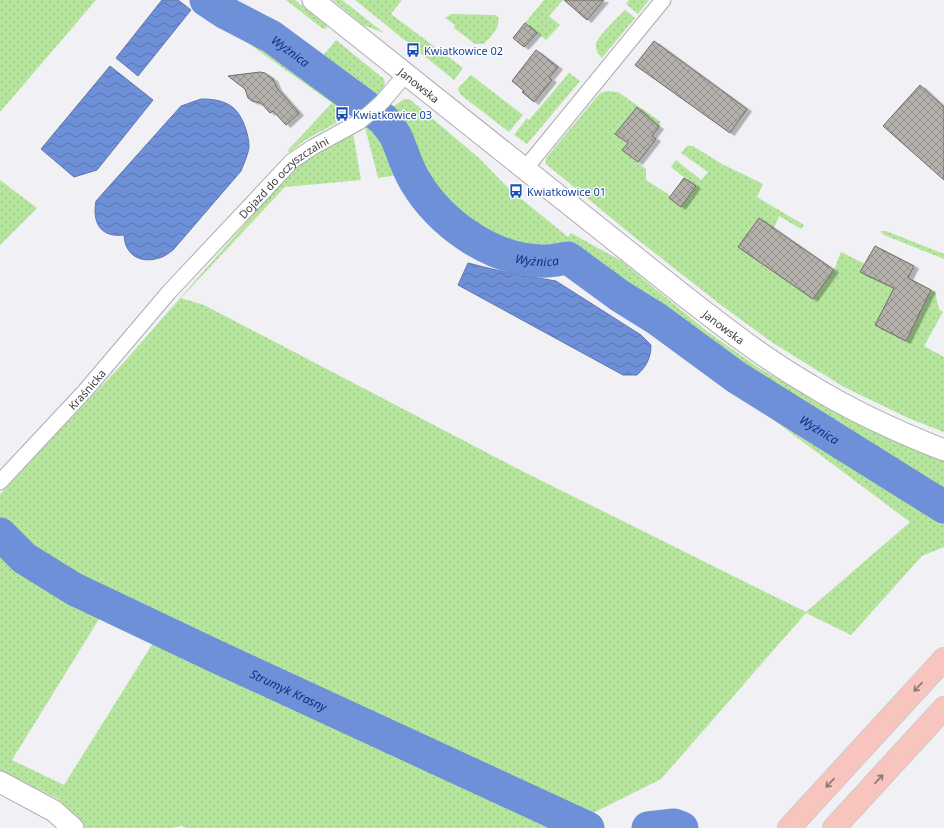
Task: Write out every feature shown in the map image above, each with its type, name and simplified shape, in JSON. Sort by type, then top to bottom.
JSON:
[{"type":"highway","points":[[789,828],[944,659]]},
{"type":"highway","points":[[834,828],[944,708]]},
{"type":"street","name":"Janowska","points":[[314,0],[524,170],[728,330],[810,386],[854,410],[944,450]]},
{"type":"street","points":[[524,170],[663,0]]},
{"type":"street","name":"Dojazd do oczyszczalni","points":[[169,292],[292,161],[313,146],[359,122],[382,102],[406,74]]},
{"type":"street","name":"Kraśnicka","points":[[0,482],[85,391],[169,292]]},
{"type":"street","points":[[0,782],[54,811],[72,828]]},
{"type":"green space","points":[[0,0],[96,0],[0,112]]},
{"type":"green space","points":[[224,0],[227,0],[275,23],[322,57],[336,40],[384,79],[385,83],[383,90],[368,105],[274,36],[219,6]]},
{"type":"green space","points":[[286,0],[295,0],[326,25],[327,28],[323,29]]},
{"type":"green space","points":[[333,0],[342,0],[384,33],[363,25]]},
{"type":"green space","points":[[355,0],[402,0],[391,14],[463,68],[454,80]]},
{"type":"green space","points":[[544,0],[563,0],[549,16],[560,25],[546,40],[525,23]]},
{"type":"green space","points":[[629,0],[649,0],[638,14],[626,4]]},
{"type":"green space","points":[[216,10],[272,39],[364,108],[305,140],[290,152],[287,151],[332,103],[210,16]]},
{"type":"green space","points":[[625,10],[635,18],[602,58],[596,50],[597,41]]},
{"type":"green space","points":[[451,14],[495,15],[498,17],[499,21],[496,29],[484,44],[475,44],[454,28],[455,25],[445,18]]},
{"type":"green space","points":[[569,73],[580,81],[527,144],[514,135],[527,118],[529,120]]},
{"type":"green space","points":[[471,75],[523,115],[509,132],[459,92],[458,88]]},
{"type":"green space","points":[[606,91],[618,92],[661,122],[659,127],[637,107],[615,134],[628,143],[623,150],[646,169],[646,180],[671,196],[669,198],[680,207],[696,187],[671,167],[676,160],[701,180],[708,172],[681,153],[687,146],[693,146],[722,164],[763,184],[757,197],[804,225],[801,229],[779,216],[774,228],[759,218],[738,247],[813,299],[834,270],[841,252],[865,264],[860,271],[894,288],[875,325],[906,341],[931,290],[935,292],[939,309],[943,312],[924,346],[944,357],[944,432],[908,418],[844,387],[773,343],[721,305],[633,236],[546,164],[546,158],[600,93]]},
{"type":"green space","points":[[404,99],[409,99],[413,102],[480,159],[508,188],[568,237],[571,233],[620,260],[708,332],[759,368],[836,413],[944,460],[944,504],[738,375],[658,317],[621,294],[568,255],[541,259],[523,257],[504,252],[468,234],[452,222],[437,208],[425,193],[414,173],[398,136],[383,114]]},
{"type":"green space","points":[[378,119],[394,143],[404,174],[378,178],[365,127]]},
{"type":"green space","points":[[353,133],[361,180],[285,187],[181,298],[204,305],[522,471],[806,612],[910,522],[576,273],[529,266],[566,262],[737,382],[944,515],[944,547],[922,556],[851,635],[806,613],[661,779],[579,820],[362,722],[75,587],[26,557],[0,530],[0,494],[125,361],[288,175],[310,158]]},
{"type":"green space","points":[[0,180],[37,208],[0,245]]},
{"type":"green space","points":[[880,231],[886,231],[944,254],[944,259],[884,235]]},
{"type":"green space","points":[[0,541],[20,562],[76,597],[104,611],[12,760],[64,785],[156,638],[352,726],[565,828],[187,828],[181,826],[172,828],[85,828],[79,819],[58,799],[0,770]]},
{"type":"water","points":[[162,0],[178,0],[191,10],[138,76],[116,58]]},
{"type":"water","points":[[110,66],[153,100],[97,170],[74,177],[41,149]]},
{"type":"water","points":[[201,99],[224,102],[235,109],[242,119],[249,142],[246,159],[241,171],[173,250],[165,256],[152,260],[140,259],[131,253],[127,248],[124,235],[109,234],[100,227],[95,216],[96,201],[181,106]]},
{"type":"water","points":[[468,263],[508,273],[556,281],[641,335],[651,345],[649,358],[643,369],[637,375],[623,375],[458,285]]},
{"type":"building","points":[[564,0],[604,0],[587,20]]},
{"type":"building","points":[[525,23],[537,33],[524,47],[513,38]]},
{"type":"building","points":[[654,41],[747,109],[730,133],[635,65]]},
{"type":"building","points":[[536,50],[558,67],[549,78],[552,80],[534,102],[512,81]]},
{"type":"building","points":[[260,72],[265,73],[273,79],[277,88],[299,113],[286,125],[273,111],[270,113],[261,103],[252,101],[248,98],[245,89],[228,76]]},
{"type":"building","points":[[920,85],[944,107],[944,180],[883,126]]},
{"type":"building","points":[[637,107],[659,127],[652,136],[656,139],[638,162],[622,150],[628,143],[615,134]]},
{"type":"building","points":[[684,178],[696,186],[681,207],[669,198]]},
{"type":"building","points":[[759,218],[834,270],[813,299],[738,247]]},
{"type":"building","points":[[875,246],[914,266],[908,278],[931,290],[906,341],[875,325],[894,288],[860,272]]},
{"type":"waterway","name":"Wyżnica","points":[[206,0],[224,12],[272,37],[383,119],[396,136],[407,166],[415,181],[426,196],[438,211],[453,225],[469,236],[504,254],[522,259],[551,261],[568,258],[620,296],[657,319],[736,377],[944,507]]},
{"type":"waterway","name":"Strumyk Krasny","points":[[0,534],[24,558],[74,589],[213,655],[588,828]]},
{"type":"waterway","name":"Strumyk Krasny","points":[[648,828],[674,825],[682,828]]},
{"type":"place","name":"Kwiatkowice 02","points":[[413,50]]},
{"type":"place","name":"Kwiatkowice 03","points":[[342,114]]},
{"type":"place","name":"Kwiatkowice 01","points":[[516,191]]}]
